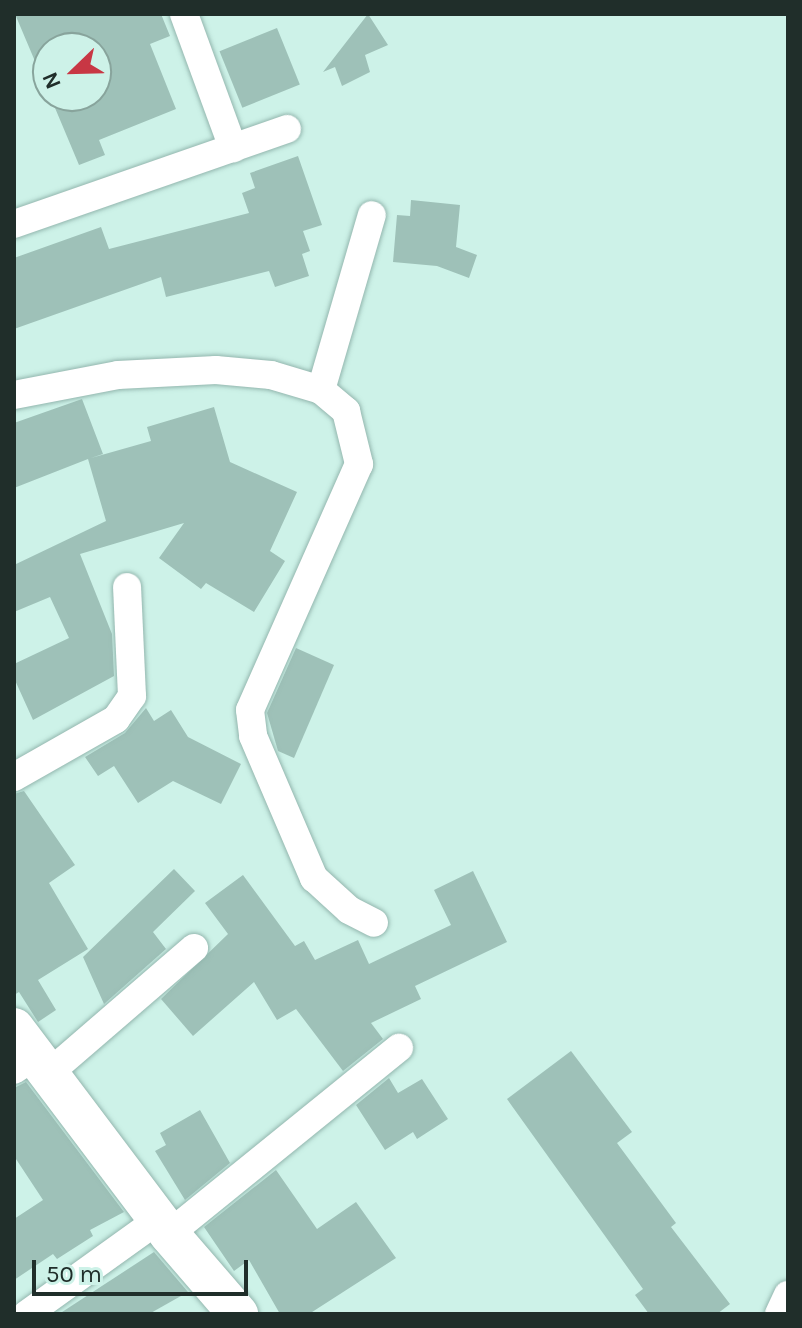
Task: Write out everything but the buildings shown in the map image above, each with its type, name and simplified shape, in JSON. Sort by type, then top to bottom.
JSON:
[{"type":"street","points":[[184,14],[233,148]]},
{"type":"street","points":[[14,224],[287,129]]},
{"type":"street","points":[[321,390],[372,215]]},
{"type":"street","points":[[14,395],[118,375],[216,370],[271,375],[321,390],[346,411],[359,464],[250,710],[253,736],[314,878],[349,910],[374,923]]},
{"type":"street","points":[[14,777],[116,719],[132,696],[127,587]]},
{"type":"street","points":[[194,948],[28,1057],[163,1227],[238,1314]]},
{"type":"street","points":[[27,1314],[163,1227],[399,1048]]},
{"type":"street","points":[[779,1314],[788,1295]]}]
